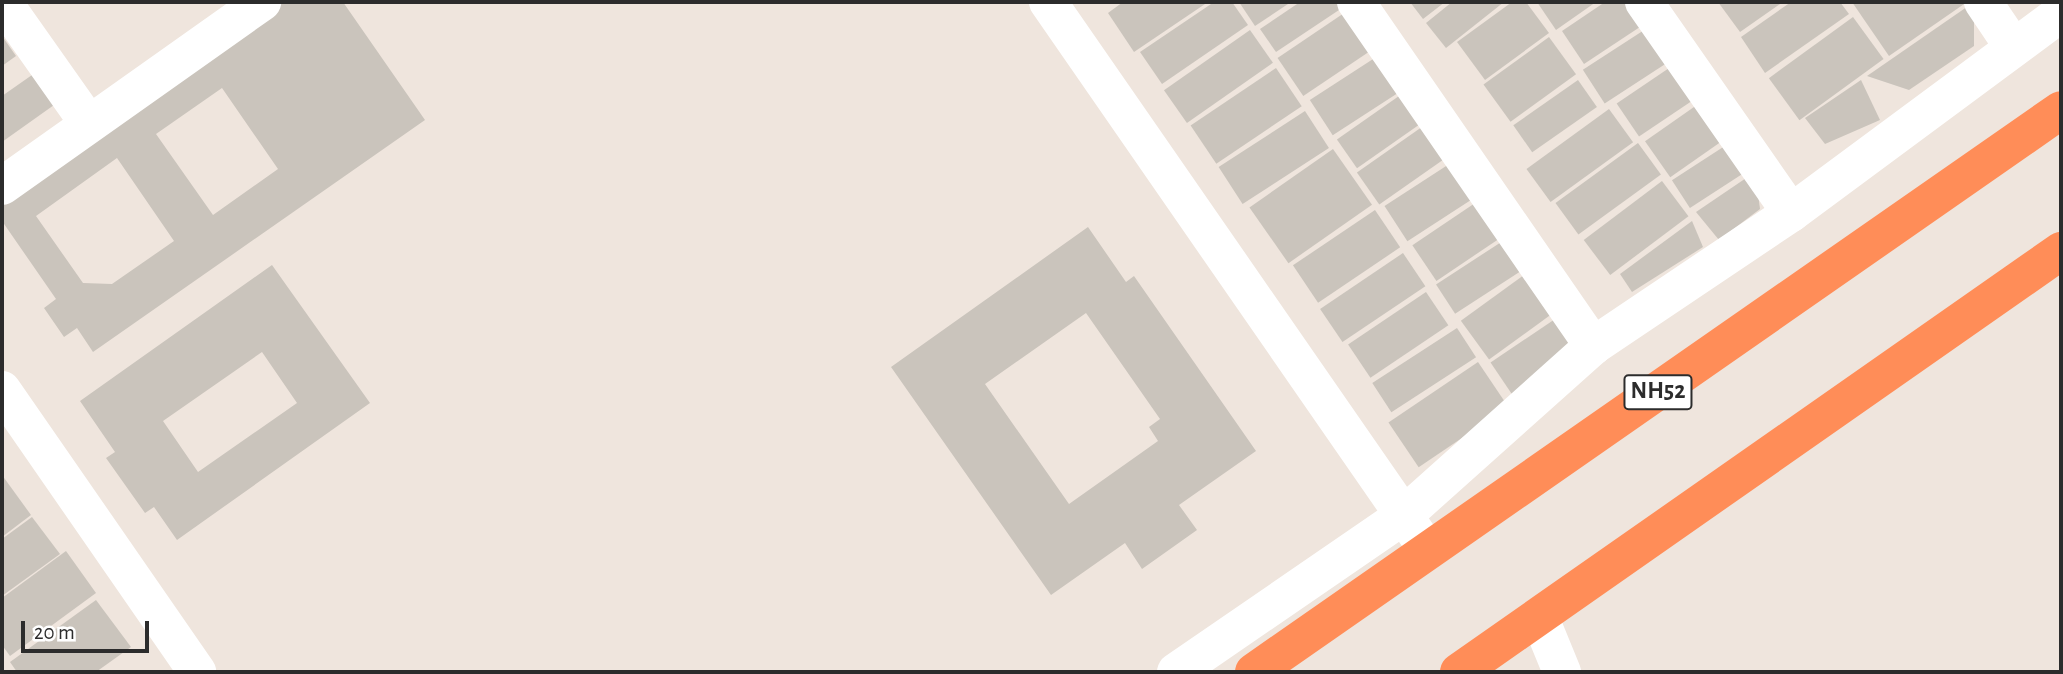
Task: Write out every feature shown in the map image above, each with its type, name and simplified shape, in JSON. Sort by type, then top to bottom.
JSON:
[{"type":"highway","name":"NH52","points":[[1254,672],[1430,552],[2061,110]]},
{"type":"highway","points":[[1459,672],[2061,251]]},
{"type":"street","points":[[3,2],[89,124]]},
{"type":"street","points":[[2,186],[262,2]]},
{"type":"street","points":[[1048,2],[1430,552]]},
{"type":"street","points":[[1356,2],[1592,346]]},
{"type":"street","points":[[1644,2],[1790,213]]},
{"type":"street","points":[[1983,2],[2014,48]]},
{"type":"street","points":[[1176,672],[1403,516],[1592,346],[1790,213],[2061,13]]},
{"type":"street","points":[[2,390],[197,672]]},
{"type":"street","points":[[1539,616],[1562,672]]},
{"type":"building","points":[[284,2],[343,2],[425,120],[93,352],[77,328],[64,337],[44,308],[56,299],[2,221],[2,199]],"holes":[[[222,88],[278,169],[213,215],[156,134]],[[117,158],[174,241],[112,284],[83,283],[36,216]]]},
{"type":"building","points":[[1123,2],[1208,2],[1134,52],[1108,13]]},
{"type":"building","points":[[1214,2],[1232,2],[1248,25],[1162,84],[1140,52]]},
{"type":"building","points":[[1239,2],[1291,2],[1255,26]]},
{"type":"building","points":[[1300,2],[1351,2],[1276,52],[1260,29]]},
{"type":"building","points":[[1410,2],[1445,2],[1423,19]]},
{"type":"building","points":[[1452,2],[1504,2],[1446,48],[1426,23]]},
{"type":"building","points":[[1512,2],[1526,2],[1549,33],[1485,80],[1457,42]]},
{"type":"building","points":[[1537,2],[1596,2],[1556,30]]},
{"type":"building","points":[[1605,2],[1640,2],[1652,19],[1584,64],[1562,31]]},
{"type":"building","points":[[1718,2],[1783,2],[1740,32]]},
{"type":"building","points":[[1791,2],[1840,2],[1849,14],[1765,73],[1741,37]]},
{"type":"building","points":[[1852,2],[1967,2],[1889,56]]},
{"type":"building","points":[[1974,2],[1974,46],[1909,90],[1867,76]]},
{"type":"building","points":[[1353,7],[1379,45],[1303,96],[1278,58]]},
{"type":"building","points":[[1853,17],[1884,59],[1799,120],[1769,78]]},
{"type":"building","points":[[1655,23],[1677,57],[1605,103],[1583,70]]},
{"type":"building","points":[[1250,30],[1273,63],[1187,123],[1164,90]]},
{"type":"building","points":[[2,36],[16,56],[2,66]]},
{"type":"building","points":[[1549,37],[1576,74],[1511,122],[1483,85]]},
{"type":"building","points":[[1387,50],[1410,85],[1333,135],[1310,100]]},
{"type":"building","points":[[1678,62],[1700,95],[1639,137],[1617,103]]},
{"type":"building","points":[[1276,68],[1302,106],[1216,164],[1191,126]]},
{"type":"building","points":[[32,75],[54,105],[2,142],[2,96]]},
{"type":"building","points":[[1578,80],[1597,107],[1532,152],[1513,125]]},
{"type":"building","points":[[1861,80],[1880,120],[1825,144],[1805,118]]},
{"type":"building","points":[[1409,89],[1429,118],[1357,168],[1337,139]]},
{"type":"building","points":[[1704,100],[1729,136],[1670,177],[1645,141]]},
{"type":"building","points":[[1609,109],[1633,142],[1551,202],[1526,169]]},
{"type":"building","points":[[1305,111],[1329,148],[1243,204],[1219,167]]},
{"type":"building","points":[[1429,122],[1451,154],[1379,204],[1357,172]]},
{"type":"building","points":[[1734,140],[1752,168],[1690,208],[1672,180]]},
{"type":"building","points":[[1638,143],[1661,175],[1578,235],[1555,203]]},
{"type":"building","points":[[1333,149],[1372,205],[1288,263],[1249,208]]},
{"type":"building","points":[[1460,157],[1483,192],[1407,241],[1385,206]]},
{"type":"building","points":[[1755,172],[1760,209],[1719,240],[1696,212]]},
{"type":"building","points":[[1662,181],[1688,216],[1610,275],[1584,240]]},
{"type":"building","points":[[1487,195],[1511,231],[1436,281],[1412,245]]},
{"type":"building","points":[[1375,210],[1400,247],[1318,303],[1293,265]]},
{"type":"building","points":[[1692,221],[1703,247],[1632,292],[1620,274]]},
{"type":"building","points":[[1088,227],[1126,282],[1134,276],[1256,451],[1179,505],[1197,530],[1142,569],[1125,543],[1051,595],[891,367]],"holes":[[[1086,313],[1160,419],[1149,427],[1158,441],[1069,504],[985,384]]]},
{"type":"building","points":[[1509,237],[1528,266],[1455,314],[1436,284]]},
{"type":"building","points":[[1403,253],[1425,286],[1342,342],[1320,309]]},
{"type":"building","points":[[272,265],[370,403],[177,540],[154,507],[145,513],[106,458],[115,452],[80,401]],"holes":[[[262,352],[297,403],[198,472],[163,421]]]},
{"type":"building","points":[[1528,272],[1556,311],[1489,360],[1461,321]]},
{"type":"building","points":[[1426,292],[1448,325],[1370,378],[1348,345]]},
{"type":"building","points":[[1561,315],[1586,352],[1516,400],[1491,363]]},
{"type":"building","points":[[1457,328],[1476,357],[1391,412],[1372,383]]},
{"type":"building","points":[[1478,362],[1508,407],[1419,467],[1388,422]]},
{"type":"building","points":[[2,475],[31,515],[2,537]]},
{"type":"building","points":[[32,517],[60,554],[2,596],[2,539]]},
{"type":"building","points":[[66,551],[96,593],[10,656],[2,645],[2,598]]},
{"type":"building","points":[[96,600],[131,647],[96,672],[17,672],[10,662]]}]
